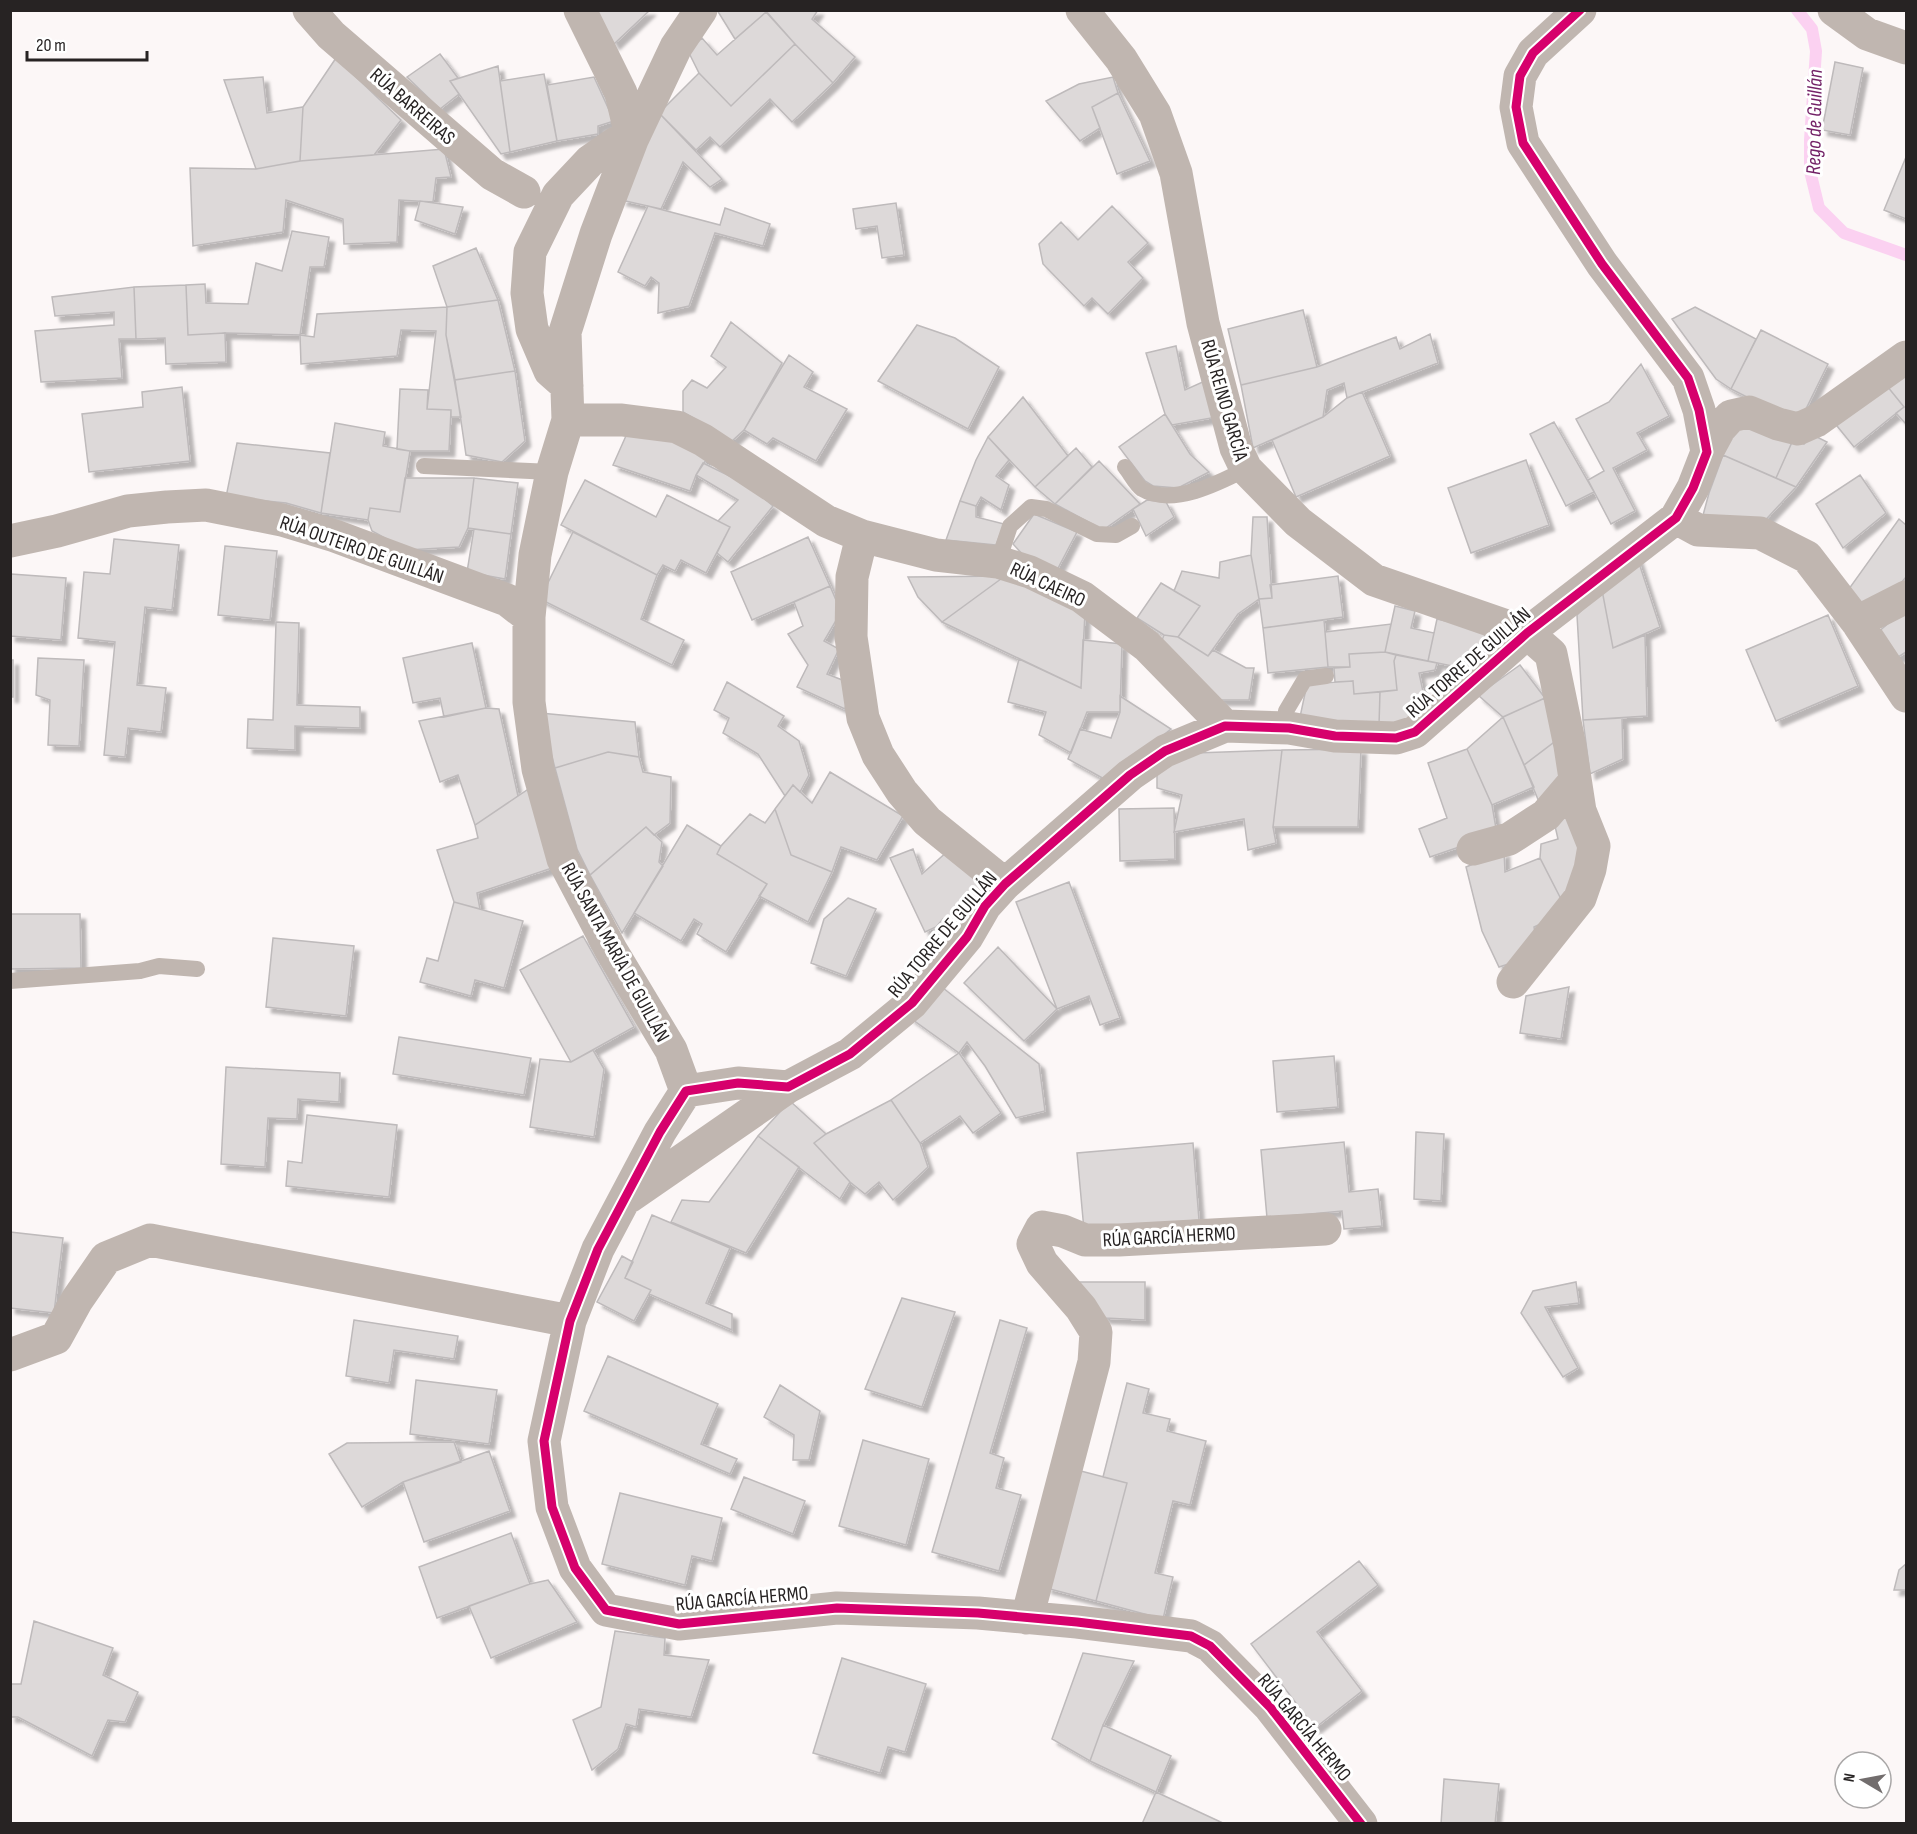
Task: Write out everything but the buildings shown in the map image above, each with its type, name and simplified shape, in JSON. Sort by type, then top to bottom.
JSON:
[{"type":"street","name":"RÚA BARREIRAS","points":[[309,10],[331,35],[492,174],[524,192],[558,195]]},
{"type":"street","points":[[530,252],[558,195],[590,161],[616,143],[632,140],[621,93],[580,10]]},
{"type":"street","name":"RÚA SANTA MARÍA DE GUILLÁN","points":[[686,1091],[671,1050],[611,950],[563,859],[538,769],[529,702],[529,617],[535,555],[552,472],[568,420],[565,332],[596,234],[632,140],[676,47],[701,10]]},
{"type":"street","name":"RÚA REINO GARCÍA","points":[[1082,10],[1121,59],[1155,114],[1176,173],[1203,323],[1236,448],[1246,469],[1298,522],[1374,580],[1527,633],[1551,654],[1570,746],[1580,811],[1594,846],[1590,869],[1580,898],[1513,981]]},
{"type":"street","points":[[1580,10],[1533,53],[1520,76],[1516,107],[1523,143],[1602,264],[1688,378],[1699,410],[1707,452]]},
{"type":"street","points":[[1834,10],[1867,34],[1906,48]]},
{"type":"street","points":[[524,192],[528,212],[530,252],[527,293],[532,329],[550,371],[567,386]]},
{"type":"street","points":[[558,195],[582,215],[596,234]]},
{"type":"street","name":"RÚA TORRE DE GUILLÁN","points":[[788,1087],[850,1054],[912,1002],[967,937],[985,906],[1005,884],[1130,775],[1165,752],[1225,726],[1286,728],[1335,736],[1396,738],[1415,732],[1527,633],[1676,518],[1693,488],[1707,452],[1720,428],[1731,416],[1749,412],[1778,424],[1798,429],[1816,421],[1906,357]]},
{"type":"street","name":"RÚA CAEIRO","points":[[568,420],[622,420],[677,428],[704,440],[826,521],[862,536],[936,555],[998,562],[1030,572],[1082,597],[1147,646],[1225,726]]},
{"type":"street","name":"RÚA OUTEIRO DE GUILLÁN","points":[[10,541],[57,531],[128,511],[206,505],[282,520],[335,536],[507,600],[529,617]]},
{"type":"street","points":[[1676,518],[1698,530],[1760,533],[1807,557],[1857,622],[1906,696]]},
{"type":"street","points":[[862,536],[852,577],[851,637],[862,718],[878,755],[902,792],[927,821],[1005,884]]},
{"type":"street","points":[[1857,622],[1906,597]]},
{"type":"street","points":[[1473,849],[1509,839],[1546,815],[1575,781]]},
{"type":"street","points":[[686,1091],[738,1083],[788,1087]]},
{"type":"street","name":"RÚA GARCÍA HERMO","points":[[625,1200],[788,1087]]},
{"type":"street","name":"RÚA GARCÍA HERMO","points":[[686,1091],[660,1132],[598,1249],[570,1321],[544,1441],[552,1507],[575,1568],[606,1610],[679,1624],[837,1608],[978,1614],[1077,1622],[1191,1636],[1210,1646],[1270,1707],[1361,1824]]},
{"type":"street","name":"RÚA GARCÍA HERMO","points":[[1027,1618],[1094,1362],[1096,1332],[1081,1308],[1042,1263],[1033,1244],[1042,1227],[1096,1240],[1324,1228]]},
{"type":"street","points":[[10,1355],[56,1338],[77,1300],[106,1258],[150,1240],[570,1321]]},
{"type":"lane","points":[[424,466],[552,472]]},
{"type":"lane","points":[[1125,467],[1142,489],[1166,497],[1199,490],[1246,469]]},
{"type":"lane","points":[[998,562],[1010,526],[1031,507],[1046,509],[1097,534],[1116,535],[1132,526]]},
{"type":"lane","points":[[1286,728],[1286,711],[1305,680],[1326,676]]},
{"type":"lane","points":[[10,981],[140,971],[159,966],[197,969]]},
{"type":"waterway","name":"Rego de Guillán","points":[[1797,10],[1812,29],[1816,51],[1810,171],[1819,208],[1844,233],[1906,255]]},
{"type":"cycle path","points":[[1361,1824],[1270,1707],[1210,1646],[1191,1636],[978,1613],[837,1608],[679,1624],[606,1610],[575,1568],[552,1507],[544,1441],[570,1321],[598,1249],[660,1132],[686,1091],[738,1083],[788,1087],[850,1054],[912,1003],[967,937],[985,906],[1005,884],[1130,775],[1165,751],[1225,726],[1289,728],[1335,736],[1396,738],[1415,732],[1527,633],[1676,518],[1693,488],[1707,452],[1699,410],[1688,378],[1602,264],[1523,143],[1516,107],[1520,76],[1533,53],[1580,10]]}]
